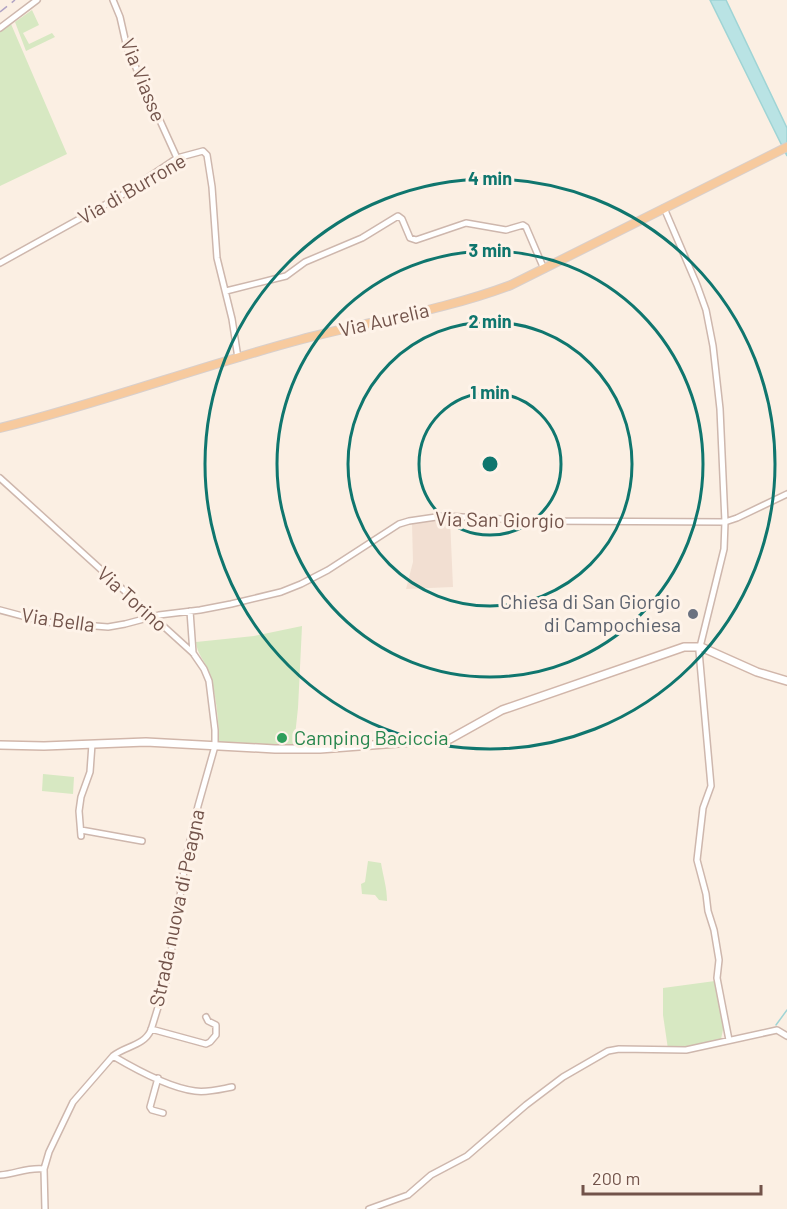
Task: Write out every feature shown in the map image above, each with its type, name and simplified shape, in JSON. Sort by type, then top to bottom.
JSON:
[{"type":"main road","name":"Via Aurelia","points":[[0,428],[61,412],[299,340],[471,300],[511,285],[784,148]]},
{"type":"main road","points":[[0,745],[45,746],[146,742],[320,749],[450,739],[502,710],[684,647],[701,647],[757,672],[787,681]]},
{"type":"street","points":[[0,28],[37,0]]},
{"type":"street","name":"Via Viasse","points":[[113,0],[120,16],[127,48],[177,158]]},
{"type":"street","name":"Via di Burrone","points":[[0,263],[119,197],[177,158],[201,151],[207,155],[212,187],[217,258],[226,291],[238,358]]},
{"type":"street","points":[[664,208],[698,285],[706,310],[713,346],[720,409],[724,549],[699,651],[711,786],[703,808],[698,860],[714,930],[719,960],[717,978],[729,1040]]},
{"type":"street","points":[[226,291],[286,276],[305,262],[362,238],[395,217],[400,217],[410,238],[416,240],[466,223],[506,231],[523,225],[526,227],[543,269]]},
{"type":"street","name":"Via Torino","points":[[0,478],[193,653],[209,681],[215,746]]},
{"type":"street","points":[[725,522],[787,494]]},
{"type":"street","name":"Via San Giorgio","points":[[152,616],[190,611],[281,592],[328,570],[377,537],[409,521],[443,516],[541,520],[725,522]]},
{"type":"street","name":"Via Bella","points":[[0,610],[45,622],[87,627],[125,624],[152,616]]},
{"type":"street","points":[[190,611],[193,653]]},
{"type":"street","points":[[92,744],[90,772],[81,797],[79,811],[81,833],[142,841]]},
{"type":"street","name":"Strada nuova di Peagna","points":[[45,1209],[44,1169],[49,1152],[74,1102],[113,1056],[147,1038],[151,1029],[166,978],[186,858],[215,746]]},
{"type":"street","points":[[151,1029],[206,1044],[214,1039],[216,1025],[208,1021],[206,1017]]},
{"type":"street","points":[[369,1209],[408,1195],[431,1175],[445,1166],[462,1160],[526,1105],[563,1077],[608,1051],[619,1049],[686,1050],[777,1030],[787,1036]]},
{"type":"street","points":[[113,1056],[158,1078],[196,1091],[232,1087]]},
{"type":"street","points":[[158,1078],[150,1107],[152,1110],[163,1113]]},
{"type":"street","points":[[0,1175],[27,1168],[44,1169]]},
{"type":"shaded area","points":[[450,519],[453,587],[406,589],[413,562],[412,523]]},
{"type":"green space","points":[[32,10],[39,25],[23,33],[29,44],[52,33],[55,37],[26,51],[15,22]]},
{"type":"green space","points":[[11,24],[67,154],[0,186],[0,32]]},
{"type":"green space","name":"Camping Baciccia","points":[[302,626],[294,745],[219,743],[214,689],[196,642],[254,636]]},
{"type":"green space","points":[[43,774],[74,777],[73,794],[42,791]]},
{"type":"green space","points":[[368,861],[381,863],[387,901],[379,900],[375,895],[362,894],[361,884],[365,882]]},
{"type":"green space","points":[[715,981],[724,1025],[721,1039],[687,1048],[668,1049],[663,1015],[663,988]]},
{"type":"water","points":[[710,0],[726,0],[787,128],[787,156]]},
{"type":"waterway","points":[[776,1025],[787,1010]]},
{"type":"railway","points":[[0,12],[15,0]]},
{"type":"place","name":"Chiesa di San Giorgio di Campochiesa","points":[[693,614]]},
{"type":"place","name":"Camping Baciccia","points":[[282,738]]}]
